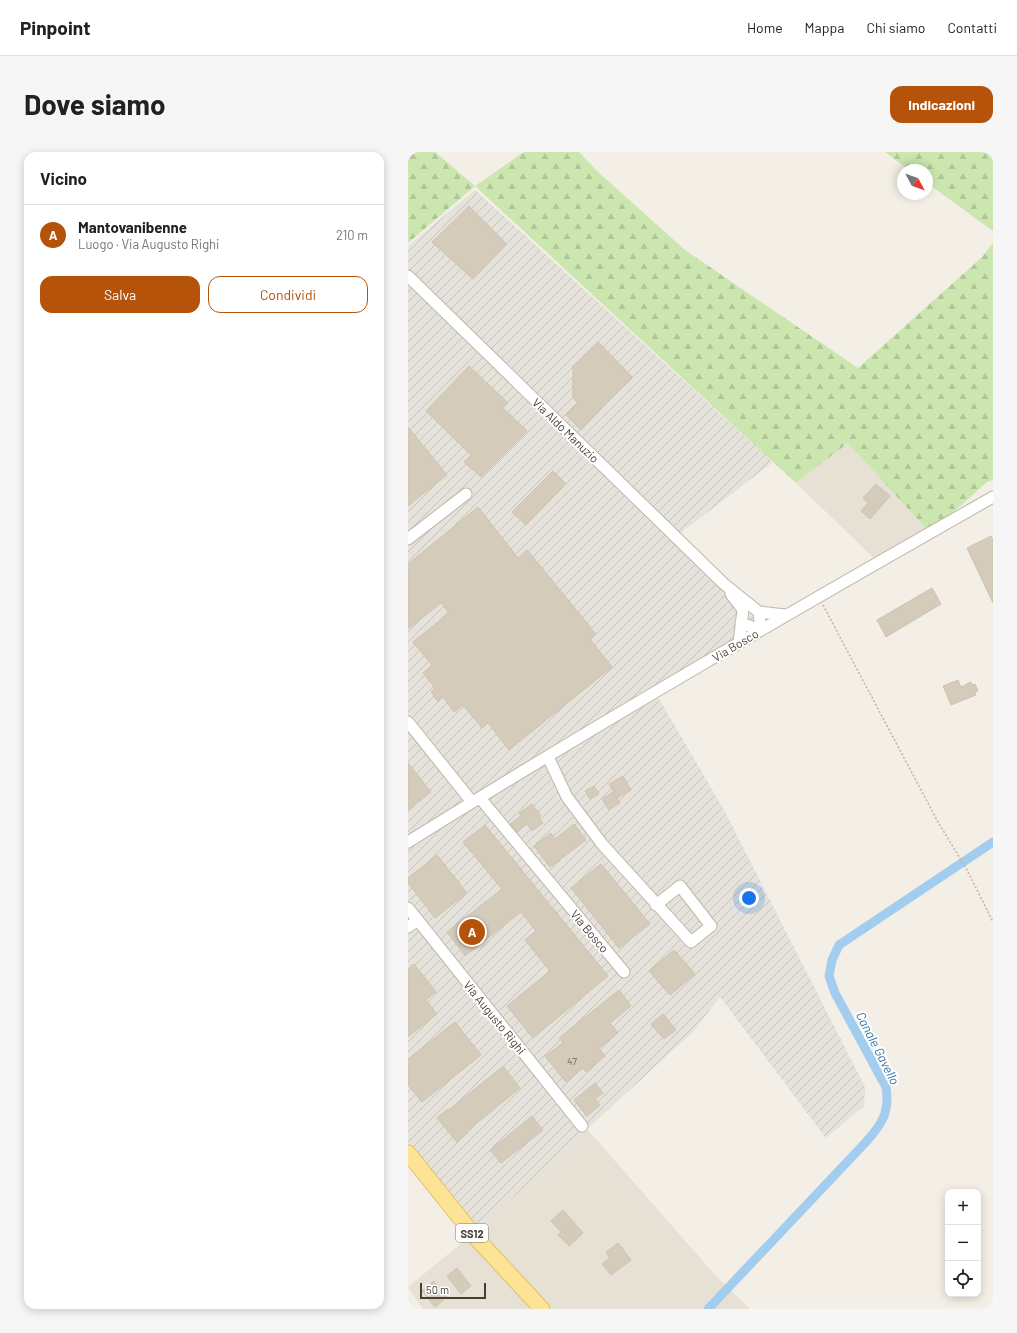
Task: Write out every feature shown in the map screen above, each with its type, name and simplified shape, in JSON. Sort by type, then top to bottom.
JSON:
[{"type":"main road","name":"SS12","points":[[408,1153],[477,1239],[542,1309]]},
{"type":"street","name":"Via Aldo Manuzio","points":[[408,276],[724,584],[759,612]]},
{"type":"street","points":[[408,540],[466,494]]},
{"type":"street","name":"Via Bosco","points":[[408,842],[818,596],[993,497]]},
{"type":"street","name":"Via Aldo Manuzio","points":[[724,584],[743,610],[739,643]]},
{"type":"street","points":[[741,623],[761,630],[759,612],[786,615]]},
{"type":"street","points":[[408,722],[476,800]]},
{"type":"street","points":[[548,757],[567,797],[602,844],[656,905],[691,942],[712,926],[680,886],[656,905]]},
{"type":"street","name":"Via Bosco","points":[[476,800],[624,972]]},
{"type":"street","name":"Via Augusto Righi","points":[[408,908],[582,1126]]},
{"type":"street","points":[[408,927],[418,920]]},
{"type":"path","points":[[818,596],[938,822],[969,873],[993,922]]},
{"type":"shaded area","points":[[475,190],[773,462],[678,535],[762,627],[658,697],[724,810],[865,1087],[864,1106],[826,1138],[720,997],[694,1031],[474,1233],[408,1150],[408,246]]},
{"type":"shaded area","points":[[848,443],[927,530],[876,560],[796,483]]},
{"type":"shaded area","points":[[587,1129],[716,1276],[750,1309],[423,1309],[408,1287],[474,1233]]},
{"type":"green space","points":[[408,152],[435,152],[475,186],[408,243]]},
{"type":"green space","points":[[524,152],[579,152],[597,171],[685,250],[858,368],[982,257],[993,243],[993,480],[987,482],[930,533],[848,443],[796,483],[475,186]]},
{"type":"green space","points":[[885,152],[993,152],[993,231],[933,187],[933,164],[901,164]]},
{"type":"building","points":[[469,206],[507,244],[473,279],[432,242]]},
{"type":"building","points":[[598,342],[632,377],[581,430],[566,415],[578,403],[573,398],[573,366]]},
{"type":"building","points":[[469,366],[508,403],[503,408],[527,431],[481,477],[464,462],[471,455],[426,411]]},
{"type":"building","points":[[408,427],[447,475],[408,506]]},
{"type":"building","points":[[553,471],[566,484],[526,525],[512,512]]},
{"type":"building","points":[[876,484],[890,496],[870,519],[861,511],[868,503],[863,498]]},
{"type":"building","points":[[478,507],[518,558],[527,550],[596,634],[590,639],[612,667],[509,750],[488,723],[482,728],[463,705],[454,712],[443,697],[438,701],[431,692],[435,688],[423,673],[432,665],[413,642],[449,613],[441,603],[408,629],[408,564]]},
{"type":"building","points":[[991,536],[993,540],[993,603],[967,548]]},
{"type":"building","points":[[932,588],[941,604],[886,637],[877,620]]},
{"type":"building","points":[[958,680],[961,687],[971,682],[972,685],[975,684],[978,691],[975,692],[976,695],[951,705],[943,686]]},
{"type":"building","points":[[408,763],[431,792],[408,810]]},
{"type":"building","points":[[623,776],[631,790],[617,798],[620,803],[609,810],[602,799],[613,792],[616,796],[609,784]]},
{"type":"building","points":[[594,786],[599,794],[590,799],[585,791]]},
{"type":"building","points":[[532,804],[541,816],[539,818],[543,823],[532,831],[527,824],[517,832],[510,824],[521,816],[519,813]]},
{"type":"building","points":[[574,824],[586,840],[550,867],[534,846],[551,833],[555,839]]},
{"type":"building","points":[[485,825],[608,976],[533,1038],[507,1006],[550,971],[525,940],[536,931],[521,912],[465,956],[447,932],[502,889],[463,842]]},
{"type":"building","points":[[437,855],[467,893],[435,918],[408,883],[408,878]]},
{"type":"building","points":[[601,864],[650,924],[619,948],[571,888]]},
{"type":"building","points":[[674,950],[695,974],[670,995],[649,971]]},
{"type":"building","points":[[414,964],[436,992],[426,1000],[437,1014],[408,1037],[408,969]]},
{"type":"building","points":[[619,990],[631,1006],[610,1023],[618,1033],[599,1048],[605,1056],[586,1072],[583,1068],[566,1082],[545,1056],[563,1043],[559,1038]]},
{"type":"building","points":[[663,1014],[676,1030],[664,1039],[651,1024]]},
{"type":"building","points":[[455,1022],[481,1055],[422,1102],[408,1085],[408,1059]]},
{"type":"building","points":[[503,1066],[520,1088],[466,1132],[468,1133],[457,1142],[437,1118]]},
{"type":"building","points":[[595,1083],[603,1093],[595,1099],[600,1105],[587,1116],[574,1100]]},
{"type":"building","points":[[532,1116],[543,1130],[501,1163],[490,1150]]},
{"type":"building","points":[[563,1210],[583,1233],[569,1246],[558,1235],[561,1232],[551,1221]]},
{"type":"building","points":[[618,1243],[631,1260],[611,1275],[602,1264],[610,1258],[606,1252]]},
{"type":"building","points":[[457,1268],[471,1286],[461,1294],[447,1276]]},
{"type":"building","points":[[434,1281],[447,1297],[435,1307],[422,1291]]},
{"type":"waterway","name":"Canale Gavello","points":[[708,1309],[866,1142],[884,1117],[887,1104],[886,1087],[835,993],[829,976],[832,960],[839,945],[993,842]]},
{"type":"place","name":"Mantovanibenne","points":[[472,932]]}]
